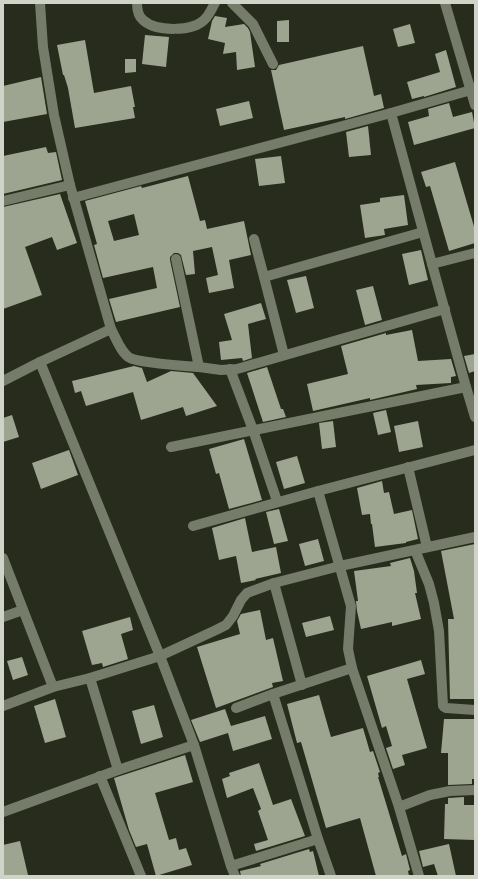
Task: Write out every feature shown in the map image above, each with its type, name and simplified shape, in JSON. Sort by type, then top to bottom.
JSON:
[{"type":"street","points":[[40,3],[44,47],[54,115],[73,198],[111,329],[130,358],[221,370],[237,369],[445,310]]},
{"type":"street","points":[[137,3],[138,12],[142,20],[152,26],[180,30],[194,26],[205,20],[215,3]]},
{"type":"street","points":[[232,3],[253,24],[273,64]]},
{"type":"street","points":[[445,3],[475,105]]},
{"type":"street","points":[[73,198],[391,113],[471,90]]},
{"type":"street","points":[[391,113],[475,417]]},
{"type":"street","points":[[3,201],[70,185]]},
{"type":"street","points":[[264,277],[423,232]]},
{"type":"street","points":[[254,239],[284,355]]},
{"type":"street","points":[[432,264],[475,253]]},
{"type":"street","points":[[176,259],[199,367]]},
{"type":"street","points":[[3,381],[111,329]]},
{"type":"street","points":[[40,362],[160,656],[194,745],[233,871],[318,839]]},
{"type":"street","points":[[230,370],[253,430],[277,502]]},
{"type":"street","points":[[171,447],[466,387]]},
{"type":"street","points":[[193,526],[318,490],[475,450]]},
{"type":"street","points":[[408,467],[426,547]]},
{"type":"street","points":[[318,490],[351,606],[348,649],[352,668],[399,807],[419,876]]},
{"type":"street","points":[[3,706],[53,687],[90,678],[160,656],[226,625],[247,593],[274,583],[340,566],[475,537]]},
{"type":"street","points":[[415,550],[429,584],[434,603],[439,631],[443,706],[446,708],[475,710]]},
{"type":"street","points":[[3,558],[53,687]]},
{"type":"street","points":[[274,583],[302,685]]},
{"type":"street","points":[[3,617],[23,610]]},
{"type":"street","points":[[236,708],[352,668]]},
{"type":"street","points":[[90,678],[118,770]]},
{"type":"street","points":[[273,694],[331,876]]},
{"type":"street","points":[[3,812],[100,776],[194,745]]},
{"type":"street","points":[[100,776],[141,876]]},
{"type":"street","points":[[399,807],[430,795],[450,791],[475,790]]},
{"type":"building","points":[[215,16],[227,18],[225,27],[244,24],[248,28],[250,32],[255,67],[237,70],[236,52],[223,54],[225,43],[208,39],[212,21]]},
{"type":"building","points":[[289,20],[289,42],[277,42],[277,21]]},
{"type":"building","points":[[410,24],[415,43],[398,47],[393,29]]},
{"type":"building","points":[[145,35],[169,37],[166,67],[142,64]]},
{"type":"building","points":[[85,40],[94,93],[131,86],[135,107],[133,107],[135,118],[75,128],[68,88],[63,75],[57,45]]},
{"type":"building","points":[[363,46],[374,96],[381,94],[384,108],[345,119],[345,117],[284,130],[271,70],[276,70],[279,65]]},
{"type":"building","points":[[446,50],[456,87],[424,97],[412,99],[407,82],[440,72],[435,54]]},
{"type":"building","points":[[125,59],[136,59],[136,72],[125,73]]},
{"type":"building","points":[[41,77],[47,114],[3,122],[3,86]]},
{"type":"building","points":[[249,101],[253,118],[220,126],[216,109]]},
{"type":"building","points":[[449,103],[453,117],[472,112],[475,128],[414,145],[408,122],[429,116],[428,109]]},
{"type":"building","points":[[368,126],[371,155],[349,157],[346,132]]},
{"type":"building","points":[[46,147],[48,153],[56,152],[62,180],[3,194],[3,156]]},
{"type":"building","points":[[281,156],[285,183],[259,186],[255,159]]},
{"type":"building","points":[[455,162],[475,230],[475,243],[449,251],[430,186],[426,187],[421,172]]},
{"type":"building","points":[[188,176],[200,221],[205,220],[207,229],[244,221],[251,255],[229,260],[234,288],[209,293],[206,278],[218,275],[212,247],[193,251],[195,274],[186,275],[181,255],[174,253],[170,257],[170,260],[180,307],[116,322],[109,299],[157,288],[153,267],[103,278],[94,245],[97,244],[85,201],[141,186],[142,188]],"holes":[[[134,214],[139,235],[114,241],[108,221]]]},
{"type":"building","points":[[60,194],[77,243],[57,250],[52,237],[25,247],[42,295],[3,309],[3,207]]},
{"type":"building","points":[[404,195],[408,225],[384,229],[385,235],[365,238],[360,205],[380,202],[380,198]]},
{"type":"building","points":[[421,250],[428,280],[409,285],[402,254]]},
{"type":"building","points":[[306,276],[314,308],[296,313],[287,280]]},
{"type":"building","points":[[373,286],[382,320],[365,325],[356,290]]},
{"type":"building","points":[[261,303],[266,319],[248,324],[252,358],[243,361],[242,358],[221,360],[219,342],[232,340],[224,314]]},
{"type":"building","points":[[412,330],[418,361],[451,359],[456,376],[451,377],[451,383],[416,385],[417,389],[313,411],[307,384],[348,374],[341,346],[386,333],[386,335]]},
{"type":"building","points":[[475,354],[475,371],[469,373],[464,356]]},
{"type":"building","points":[[134,366],[142,368],[147,382],[171,371],[193,373],[217,406],[186,416],[183,407],[141,420],[133,392],[86,406],[81,391],[75,393],[72,381]]},
{"type":"building","points":[[267,367],[281,409],[283,409],[286,417],[263,422],[247,373]]},
{"type":"building","points":[[386,410],[391,432],[378,435],[373,413]]},
{"type":"building","points":[[12,415],[19,437],[3,442],[3,418]]},
{"type":"building","points":[[333,421],[336,447],[322,449],[319,423]]},
{"type":"building","points":[[418,421],[423,447],[399,452],[394,426]]},
{"type":"building","points":[[244,439],[262,500],[229,509],[219,473],[216,474],[209,449]]},
{"type":"building","points":[[69,450],[78,475],[41,489],[32,463]]},
{"type":"building","points":[[297,456],[305,483],[284,489],[276,462]]},
{"type":"building","points":[[382,481],[384,493],[389,492],[394,514],[412,510],[418,539],[406,543],[375,547],[370,514],[362,515],[357,488]]},
{"type":"building","points":[[279,509],[288,541],[274,544],[266,512]]},
{"type":"building","points":[[245,518],[252,552],[276,547],[281,573],[241,583],[236,556],[219,560],[212,528]]},
{"type":"building","points":[[318,539],[324,561],[305,566],[299,544]]},
{"type":"building","points":[[475,544],[475,699],[450,699],[448,619],[454,619],[441,551]]},
{"type":"building","points":[[410,558],[414,571],[417,593],[415,593],[421,619],[392,626],[392,622],[361,629],[357,611],[356,601],[358,601],[354,571],[391,566],[390,563]]},
{"type":"building","points":[[260,610],[266,640],[273,638],[283,681],[272,683],[273,687],[216,708],[197,647],[240,634],[237,621],[241,614]]},
{"type":"building","points":[[330,616],[334,630],[306,637],[302,623]]},
{"type":"building","points":[[130,617],[133,630],[121,634],[128,659],[103,667],[102,663],[92,665],[82,631]]},
{"type":"building","points":[[22,657],[28,675],[13,680],[7,661]]},
{"type":"building","points":[[421,660],[425,674],[407,679],[427,748],[402,755],[405,765],[393,769],[386,748],[392,746],[386,726],[382,728],[367,676]]},
{"type":"building","points":[[319,695],[331,737],[363,728],[370,752],[373,751],[380,772],[378,773],[378,777],[402,856],[406,854],[410,870],[408,871],[409,876],[376,876],[360,818],[326,828],[301,742],[297,743],[287,704]]},
{"type":"building","points":[[55,699],[66,737],[45,743],[34,706]]},
{"type":"building","points":[[154,705],[163,737],[141,744],[132,711]]},
{"type":"building","points":[[225,709],[231,726],[265,716],[272,739],[233,751],[228,733],[200,742],[191,720]]},
{"type":"building","points":[[444,719],[474,719],[475,779],[472,779],[472,784],[448,785],[448,753],[441,753]]},
{"type":"building","points":[[185,755],[193,782],[155,793],[169,840],[176,838],[179,850],[186,848],[192,865],[156,876],[147,844],[136,847],[129,830],[114,778]]},
{"type":"building","points":[[259,763],[273,805],[291,799],[305,836],[256,851],[254,844],[268,840],[258,811],[261,809],[253,788],[227,798],[222,779],[230,776],[229,773]]},
{"type":"building","points":[[464,797],[464,805],[475,805],[475,840],[444,839],[445,804],[448,804],[448,798]]},
{"type":"building","points":[[20,841],[28,875],[3,876],[3,845]]},
{"type":"building","points":[[449,844],[456,876],[438,876],[434,864],[423,867],[419,851]]},
{"type":"building","points":[[309,849],[310,852],[313,851],[319,876],[241,876],[240,871],[261,866],[260,864]]}]
